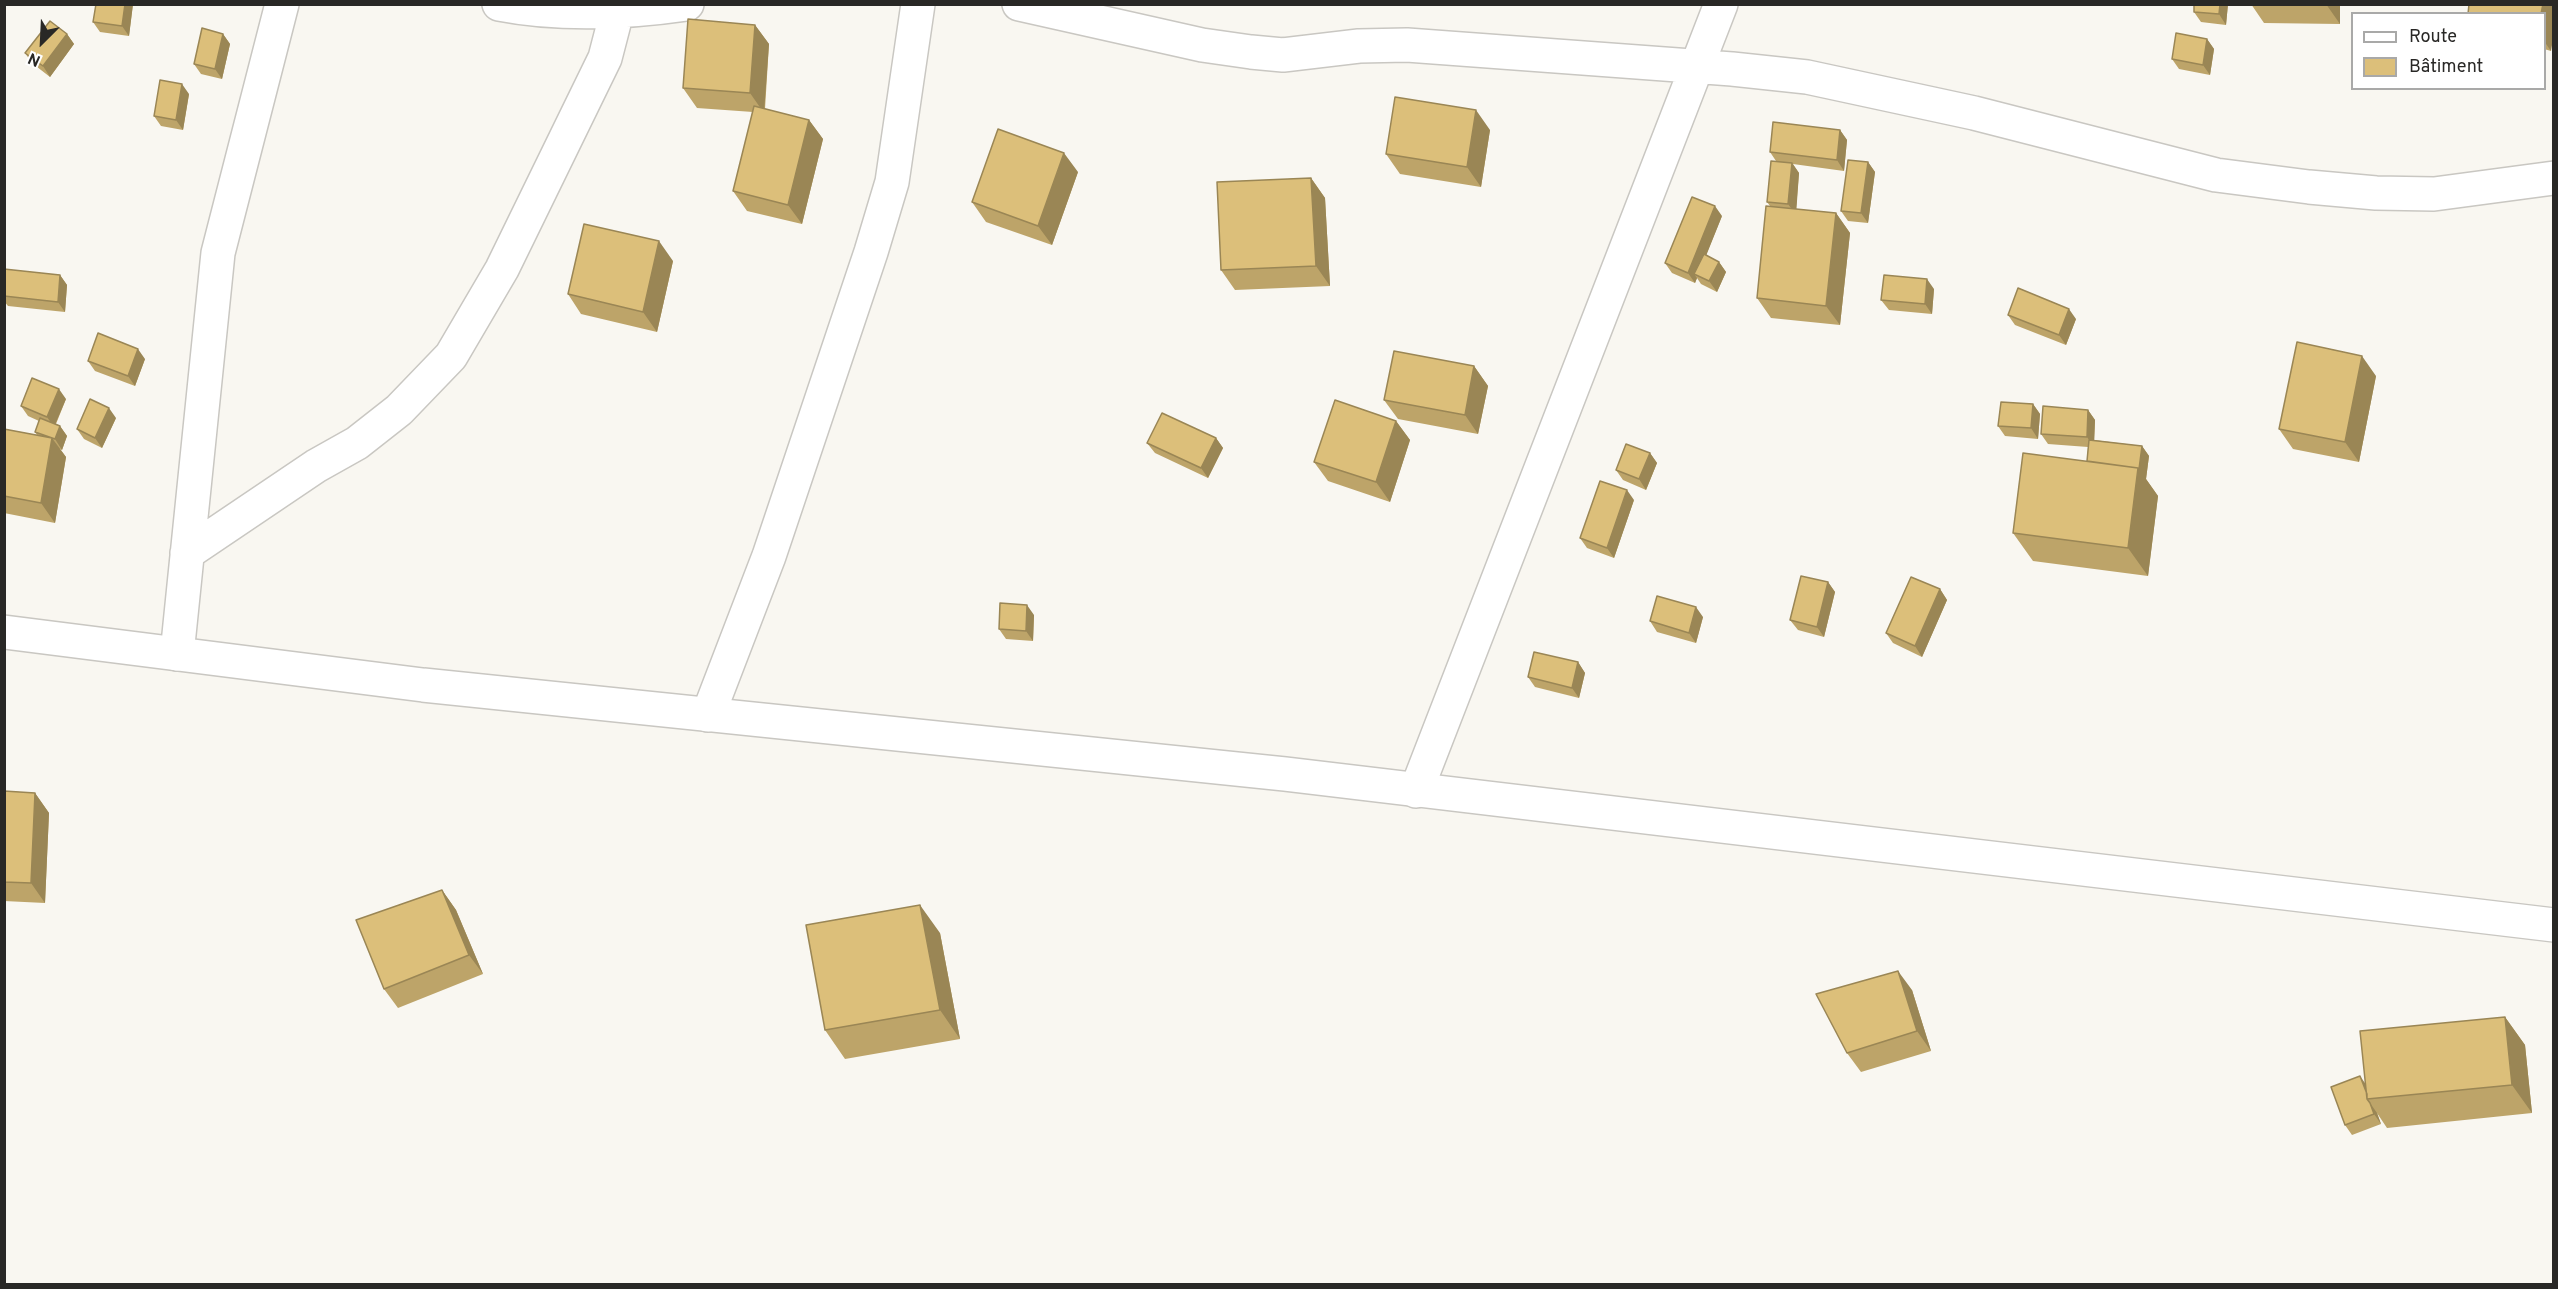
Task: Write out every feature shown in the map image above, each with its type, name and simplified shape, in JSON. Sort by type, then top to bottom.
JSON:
[{"type":"street","points":[[177,654],[218,253],[282,4]]},
{"type":"street","points":[[499,4],[520,9],[619,9],[687,4]]},
{"type":"street","points":[[708,715],[769,556],[871,252],[892,182],[918,4]]},
{"type":"street","points":[[1019,4],[1203,45],[1251,52],[1283,54],[1359,46],[1407,45],[1732,69],[1840,83],[2134,152],[2216,175],[2309,187],[2376,194],[2434,194],[2553,178]]},
{"type":"street","points":[[1416,791],[1721,4]]},
{"type":"street","points":[[188,554],[316,466],[357,443],[399,410],[451,356],[502,268],[605,58],[619,9]]},
{"type":"street","points":[[4,632],[423,685],[1285,774],[2553,925]]},
{"type":"building","points":[[96,4],[125,4],[122,26],[93,22]]},
{"type":"building","points":[[2194,4],[2220,4],[2219,14],[2194,12]]},
{"type":"building","points":[[2469,4],[2543,4],[2541,12],[2468,12]]},
{"type":"building","points":[[688,19],[755,25],[750,93],[683,88]]},
{"type":"building","points":[[50,21],[67,34],[43,66],[25,53]]},
{"type":"building","points":[[202,28],[223,34],[215,69],[194,64]]},
{"type":"building","points":[[2176,33],[2207,39],[2203,65],[2172,59]]},
{"type":"building","points":[[160,80],[182,84],[176,120],[154,116]]},
{"type":"building","points":[[1395,97],[1476,110],[1467,167],[1386,154]]},
{"type":"building","points":[[754,106],[809,120],[788,205],[733,191]]},
{"type":"building","points":[[1773,122],[1840,130],[1837,160],[1770,152]]},
{"type":"building","points":[[998,129],[1064,153],[1038,226],[972,202]]},
{"type":"building","points":[[1848,160],[1868,162],[1861,213],[1841,211]]},
{"type":"building","points":[[1771,161],[1792,163],[1788,204],[1767,202]]},
{"type":"building","points":[[1311,178],[1316,266],[1221,270],[1217,182]]},
{"type":"building","points":[[1692,197],[1715,206],[1688,273],[1665,263]]},
{"type":"building","points":[[1766,206],[1836,213],[1826,306],[1757,298]]},
{"type":"building","points":[[584,224],[659,241],[643,312],[568,294]]},
{"type":"building","points":[[1704,254],[1719,262],[1709,281],[1694,274]]},
{"type":"building","points":[[4,269],[60,275],[58,302],[4,296]]},
{"type":"building","points":[[1884,275],[1927,279],[1925,304],[1881,300]]},
{"type":"building","points":[[2018,288],[2069,309],[2059,335],[2008,315]]},
{"type":"building","points":[[98,333],[138,349],[128,376],[88,361]]},
{"type":"building","points":[[2297,342],[2362,356],[2345,442],[2279,429]]},
{"type":"building","points":[[1394,351],[1474,366],[1465,415],[1384,400]]},
{"type":"building","points":[[32,378],[59,389],[47,417],[21,406]]},
{"type":"building","points":[[90,399],[109,408],[95,438],[77,429]]},
{"type":"building","points":[[1335,400],[1396,421],[1376,482],[1314,462]]},
{"type":"building","points":[[2001,402],[2033,404],[2031,428],[1998,426]]},
{"type":"building","points":[[2043,406],[2088,410],[2087,437],[2041,434]]},
{"type":"building","points":[[1162,413],[1216,438],[1201,468],[1147,443]]},
{"type":"building","points":[[40,418],[60,426],[55,439],[35,432]]},
{"type":"building","points":[[4,429],[52,438],[41,503],[4,496]]},
{"type":"building","points":[[2089,440],[2142,446],[2139,469],[2087,461]]},
{"type":"building","points":[[1626,444],[1650,453],[1639,479],[1616,470]]},
{"type":"building","points":[[2023,453],[2138,468],[2128,548],[2013,533]]},
{"type":"building","points":[[1600,481],[1627,490],[1607,548],[1580,538]]},
{"type":"building","points":[[1801,576],[1828,582],[1817,627],[1790,620]]},
{"type":"building","points":[[1911,577],[1940,589],[1915,646],[1886,633]]},
{"type":"building","points":[[1657,596],[1696,607],[1689,633],[1650,621]]},
{"type":"building","points":[[1000,603],[1027,605],[1026,631],[999,629]]},
{"type":"building","points":[[1534,652],[1578,662],[1572,688],[1528,677]]},
{"type":"building","points":[[4,791],[35,793],[31,883],[4,882]]},
{"type":"building","points":[[442,890],[469,955],[384,989],[356,920]]},
{"type":"building","points":[[920,905],[940,1010],[825,1030],[806,925]]},
{"type":"building","points":[[1898,971],[1917,1031],[1847,1053],[1816,994]]},
{"type":"building","points":[[2505,1017],[2512,1085],[2367,1099],[2360,1031]]},
{"type":"building","points":[[2360,1076],[2374,1114],[2345,1125],[2331,1087]]}]
